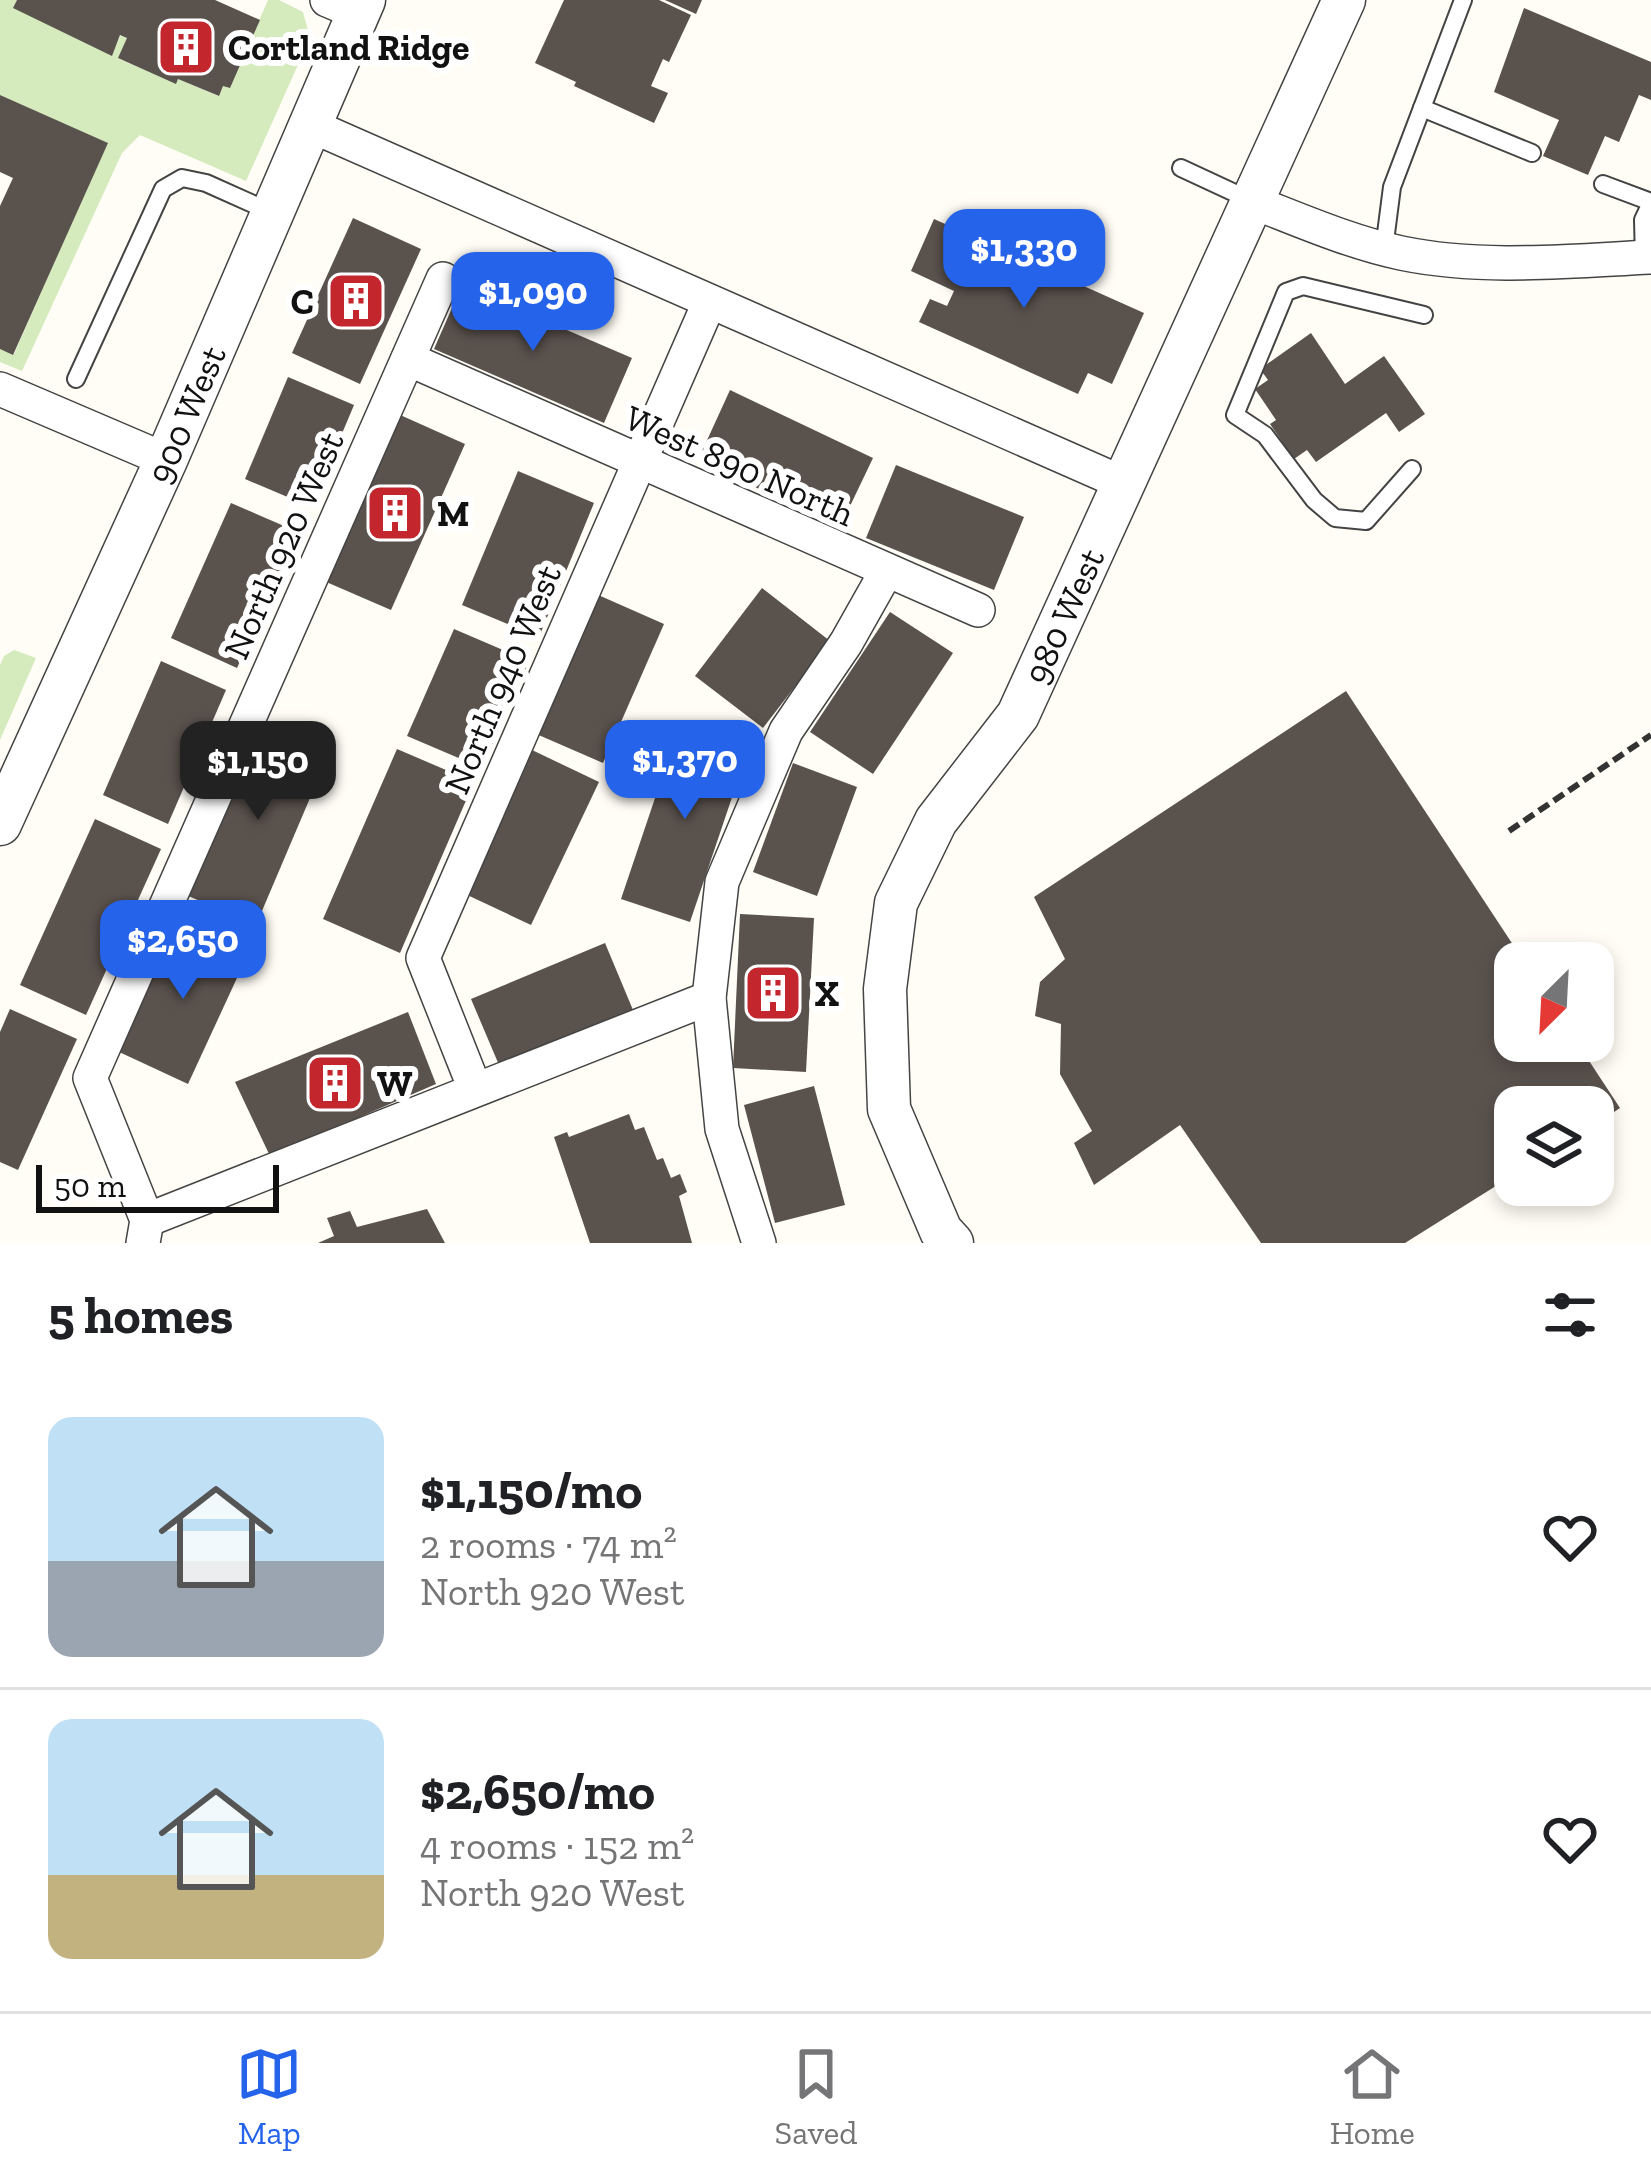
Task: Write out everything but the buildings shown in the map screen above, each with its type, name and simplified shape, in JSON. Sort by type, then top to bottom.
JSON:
[{"type":"street","name":"980 West","points":[[937,1239],[889,1109],[884,989],[896,903],[936,821],[1018,715],[1344,0]]},
{"type":"street","name":"900 West","points":[[0,824],[312,126],[350,4]]},
{"type":"street","points":[[312,126],[1124,484]]},
{"type":"street","points":[[1253,202],[1337,236],[1405,254],[1514,264],[1648,258]]},
{"type":"street","name":"North 920 West","points":[[145,1232],[90,1078],[443,279]]},
{"type":"street","name":"North 940 West","points":[[475,1089],[423,958],[709,303]]},
{"type":"street","name":"West 890 North","points":[[408,359],[978,610]]},
{"type":"street","points":[[0,388],[166,460]]},
{"type":"street","points":[[759,1243],[722,1129],[710,998],[722,882],[786,731],[846,643],[886,572]]},
{"type":"street","points":[[145,1232],[475,1089],[710,998]]},
{"type":"lane","points":[[1384,248],[1392,187],[1462,0]]},
{"type":"lane","points":[[1422,108],[1532,153]]},
{"type":"lane","points":[[1181,168],[1253,202]]},
{"type":"lane","points":[[76,379],[163,189],[182,178],[206,183],[274,214]]},
{"type":"lane","points":[[1603,184],[1651,202],[1643,220],[1648,258]]},
{"type":"lane","points":[[1412,469],[1366,521],[1335,518],[1314,500],[1265,435],[1234,415],[1286,292],[1303,286],[1424,315]]},
{"type":"path","points":[[1509,831],[1651,735]]},
{"type":"green space","points":[[0,0],[17,0],[14,7],[111,55],[121,35],[127,38],[119,59],[218,96],[223,86],[230,87],[268,0],[303,12],[310,38],[246,181],[140,135],[122,153],[22,371],[0,362],[0,349],[14,354],[107,143],[0,95]]},
{"type":"green space","points":[[14,650],[36,658],[0,740],[0,665]]},
{"type":"place","name":"Cortland Ridge","points":[[186,47]]},
{"type":"place","name":"C","points":[[356,301]]},
{"type":"place","name":"M","points":[[395,513]]},
{"type":"place","name":"X","points":[[773,993]]},
{"type":"place","name":"W","points":[[335,1083]]}]
